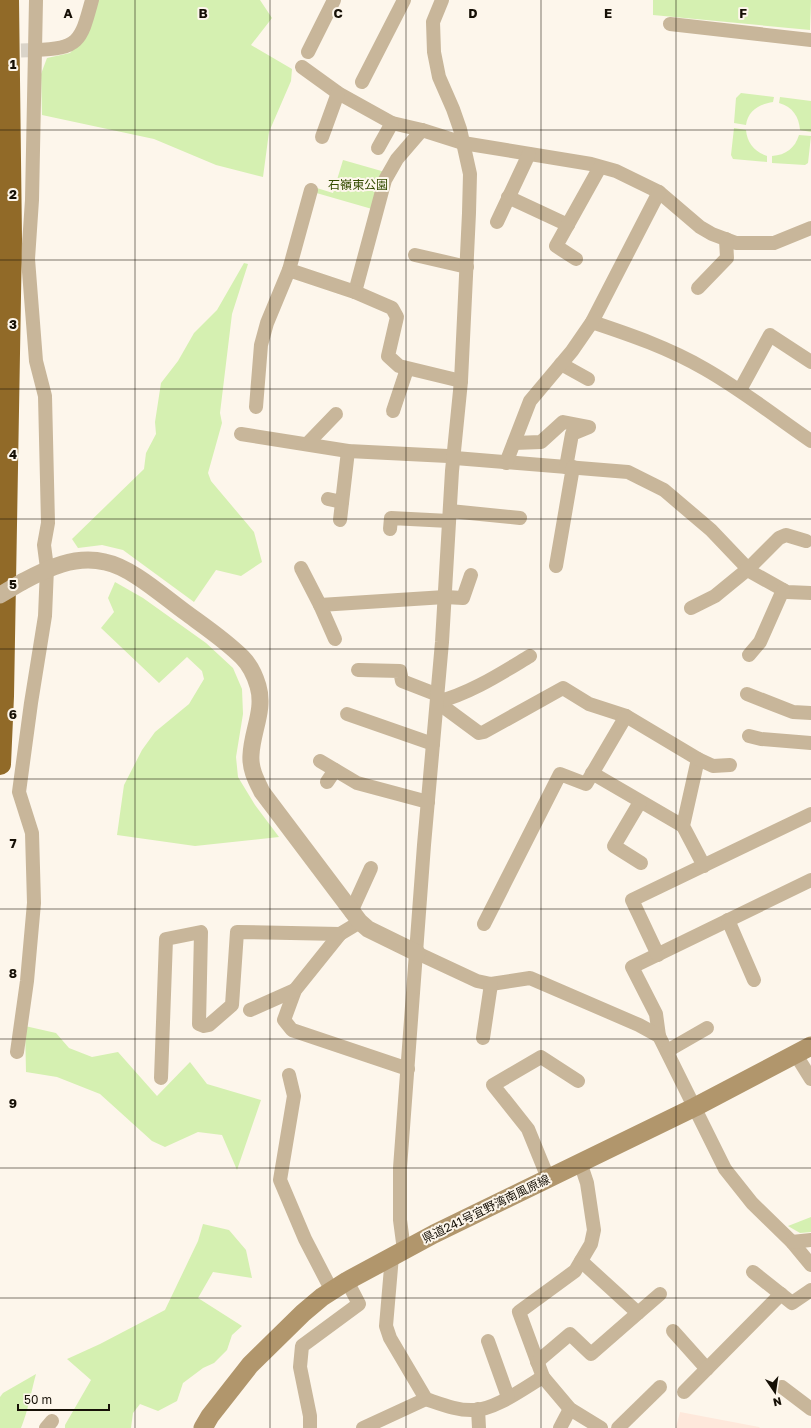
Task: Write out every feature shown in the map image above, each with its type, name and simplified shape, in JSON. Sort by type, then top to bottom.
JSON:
[{"type":"highway","points":[[0,764],[4,688],[11,239],[8,0]]},
{"type":"main road","name":"県道241号宜野湾南風原線","points":[[203,1428],[210,1416],[250,1365],[303,1313],[339,1286],[398,1253],[580,1162],[695,1107],[804,1050]]},
{"type":"street","points":[[17,1052],[27,981],[34,903],[32,833],[19,792],[45,616],[47,568],[44,545],[48,524],[45,396],[36,361],[28,258],[32,200],[36,0]]},
{"type":"street","points":[[35,50],[52,50],[68,46],[78,40],[84,29],[92,0]]},
{"type":"street","points":[[308,52],[334,0]]},
{"type":"street","points":[[362,82],[404,0]]},
{"type":"street","points":[[439,1],[433,22],[434,52],[439,77],[453,109],[470,174],[467,267],[461,381],[445,597],[400,1168],[400,1220],[398,1253],[386,1326],[390,1338],[426,1399],[448,1406],[474,1410],[494,1405],[543,1376]]},
{"type":"street","points":[[670,24],[811,40]]},
{"type":"street","points":[[302,67],[338,93],[392,123],[422,130],[463,143],[616,171],[659,192],[700,227],[712,234],[736,243],[774,243],[811,228]]},
{"type":"street","points":[[322,137],[338,93]]},
{"type":"street","points":[[378,148],[392,123]]},
{"type":"street","points":[[355,292],[385,180],[397,158],[422,130]]},
{"type":"street","points":[[497,222],[529,154]]},
{"type":"street","points":[[576,259],[556,246],[600,167]]},
{"type":"street","points":[[256,407],[262,346],[267,323],[289,270],[311,190]]},
{"type":"street","points":[[506,463],[530,401],[561,364],[592,322],[659,192]]},
{"type":"street","points":[[508,198],[568,225]]},
{"type":"street","points":[[698,288],[727,258],[726,239]]},
{"type":"street","points":[[415,255],[467,267]]},
{"type":"street","points":[[289,270],[355,292],[392,308],[397,317],[388,356],[399,366],[407,369],[461,381]]},
{"type":"street","points":[[592,322],[668,350],[705,369],[740,390],[811,441]]},
{"type":"street","points":[[740,390],[770,335],[811,362]]},
{"type":"street","points":[[561,364],[588,379]]},
{"type":"street","points":[[393,411],[407,369]]},
{"type":"street","points":[[307,444],[336,414]]},
{"type":"street","points":[[514,443],[541,442],[563,422],[589,427],[572,434],[556,566]]},
{"type":"street","points":[[241,434],[348,451],[448,456],[506,463],[628,472],[664,490],[711,530],[748,568],[787,592],[811,593]]},
{"type":"street","points":[[340,520],[335,501],[348,451]]},
{"type":"street","points":[[391,519],[450,516],[520,518]]},
{"type":"street","points":[[691,608],[715,596],[748,568],[779,538],[786,535],[806,541]]},
{"type":"street","points":[[0,595],[47,568],[70,561],[89,560],[106,562],[124,569],[214,633],[243,657],[253,673],[260,695],[259,715],[251,755],[254,776],[262,792],[356,917],[368,930],[477,981],[491,984],[530,978],[639,1025],[659,1036]]},
{"type":"street","points":[[301,568],[335,639]]},
{"type":"street","points":[[320,605],[445,597],[463,598],[471,575]]},
{"type":"street","points":[[749,655],[760,642],[783,590]]},
{"type":"street","points":[[437,699],[456,697],[475,688],[530,656]]},
{"type":"street","points":[[358,670],[400,671],[402,681],[437,699],[479,733],[484,732],[563,688],[590,704],[626,716],[698,759],[713,766],[730,765]]},
{"type":"street","points":[[747,694],[793,712],[811,714]]},
{"type":"street","points":[[347,714],[433,744]]},
{"type":"street","points":[[484,924],[560,774],[586,784],[626,716]]},
{"type":"street","points":[[749,736],[761,740],[811,742]]},
{"type":"street","points":[[683,826],[698,759]]},
{"type":"street","points":[[320,760],[357,782],[428,802]]},
{"type":"street","points":[[327,782],[335,770]]},
{"type":"street","points":[[592,773],[683,826],[704,866]]},
{"type":"street","points":[[640,802],[614,846],[642,863]]},
{"type":"street","points":[[658,955],[632,900],[811,814]]},
{"type":"street","points":[[371,868],[356,917],[340,934],[295,990],[284,1020],[292,1030],[408,1068]]},
{"type":"street","points":[[811,880],[632,967],[656,1014],[659,1036],[725,1169],[752,1203],[792,1242],[811,1265]]},
{"type":"street","points":[[728,920],[754,980]]},
{"type":"street","points":[[161,1078],[166,939],[201,932],[199,1024],[204,1026],[209,1025],[232,1005],[237,932],[340,934]]},
{"type":"street","points":[[483,1038],[491,984]]},
{"type":"street","points":[[250,1010],[295,990]]},
{"type":"street","points":[[667,1051],[707,1028]]},
{"type":"street","points":[[804,1050],[811,1079]]},
{"type":"street","points":[[548,1178],[528,1129],[493,1084],[541,1057],[578,1081]]},
{"type":"street","points":[[288,1075],[294,1096],[280,1180],[305,1239],[339,1286],[359,1304],[302,1346],[300,1367],[310,1416],[310,1428]]},
{"type":"street","points":[[580,1162],[587,1183],[594,1230],[591,1244],[575,1271],[518,1312],[543,1376],[570,1409],[601,1428]]},
{"type":"street","points":[[792,1242],[811,1240]]},
{"type":"street","points":[[581,1261],[638,1313]]},
{"type":"street","points":[[753,1272],[792,1303],[811,1290]]},
{"type":"street","points":[[537,1362],[570,1334],[591,1354],[660,1294]]},
{"type":"street","points":[[684,1392],[780,1294]]},
{"type":"street","points":[[673,1331],[707,1369]]},
{"type":"street","points":[[488,1341],[508,1397]]},
{"type":"street","points":[[782,1387],[811,1410]]},
{"type":"street","points":[[618,1428],[660,1388]]},
{"type":"street","points":[[363,1428],[426,1399]]},
{"type":"street","points":[[478,1409],[479,1428]]},
{"type":"street","points":[[560,1428],[570,1409]]},
{"type":"shaded area","points":[[680,1412],[759,1427],[760,1428],[676,1428]]},
{"type":"green space","points":[[98,0],[260,0],[272,18],[251,45],[292,69],[291,81],[269,132],[263,177],[216,165],[154,139],[42,115],[41,74],[47,58],[70,53],[87,34]]},
{"type":"green space","points":[[653,0],[811,0],[810,30],[653,15]]},
{"type":"green space","points":[[741,93],[774,97],[773,102],[764,104],[755,109],[749,115],[746,125],[734,123],[736,98]]},
{"type":"green space","points":[[780,97],[811,101],[811,132],[800,130],[797,117],[792,110],[779,103]]},
{"type":"green space","points":[[734,128],[746,130],[750,143],[755,149],[767,156],[767,162],[733,159],[731,155]]},
{"type":"green space","points":[[799,135],[811,136],[808,163],[805,165],[772,163],[772,156],[782,154],[789,150],[795,144]]},
{"type":"green space","name":"石嶺東公園","points":[[343,160],[385,172],[372,209],[306,190],[307,185],[333,193]]},
{"type":"green space","points":[[244,263],[248,264],[232,314],[220,413],[222,423],[208,473],[211,481],[254,532],[262,562],[241,576],[216,570],[194,602],[123,550],[102,545],[78,548],[72,539],[144,469],[146,453],[156,434],[155,422],[161,383],[178,361],[194,333],[217,310]]},
{"type":"green space","points":[[115,582],[143,598],[206,643],[233,668],[242,689],[243,714],[236,757],[238,777],[255,805],[279,837],[195,846],[117,835],[124,785],[142,750],[155,732],[189,704],[204,679],[202,671],[187,657],[159,683],[101,628],[114,612],[108,598]]},
{"type":"green space","points":[[25,1026],[56,1033],[69,1048],[92,1057],[118,1052],[157,1096],[190,1062],[207,1084],[261,1100],[237,1170],[222,1135],[198,1132],[165,1147],[152,1141],[100,1094],[57,1077],[26,1072]]},
{"type":"green space","points":[[811,1217],[811,1232],[800,1233],[788,1226]]},
{"type":"green space","points":[[203,1224],[229,1230],[246,1250],[252,1278],[213,1272],[198,1298],[242,1326],[232,1335],[227,1350],[214,1363],[203,1368],[183,1383],[177,1401],[158,1411],[140,1404],[133,1413],[131,1428],[65,1428],[65,1425],[91,1380],[67,1359],[100,1344],[165,1310],[198,1241]]},
{"type":"green space","points":[[36,1374],[28,1408],[21,1428],[0,1428],[0,1397],[3,1393]]},
{"type":"tunnel","points":[[0,51],[35,50]]}]
